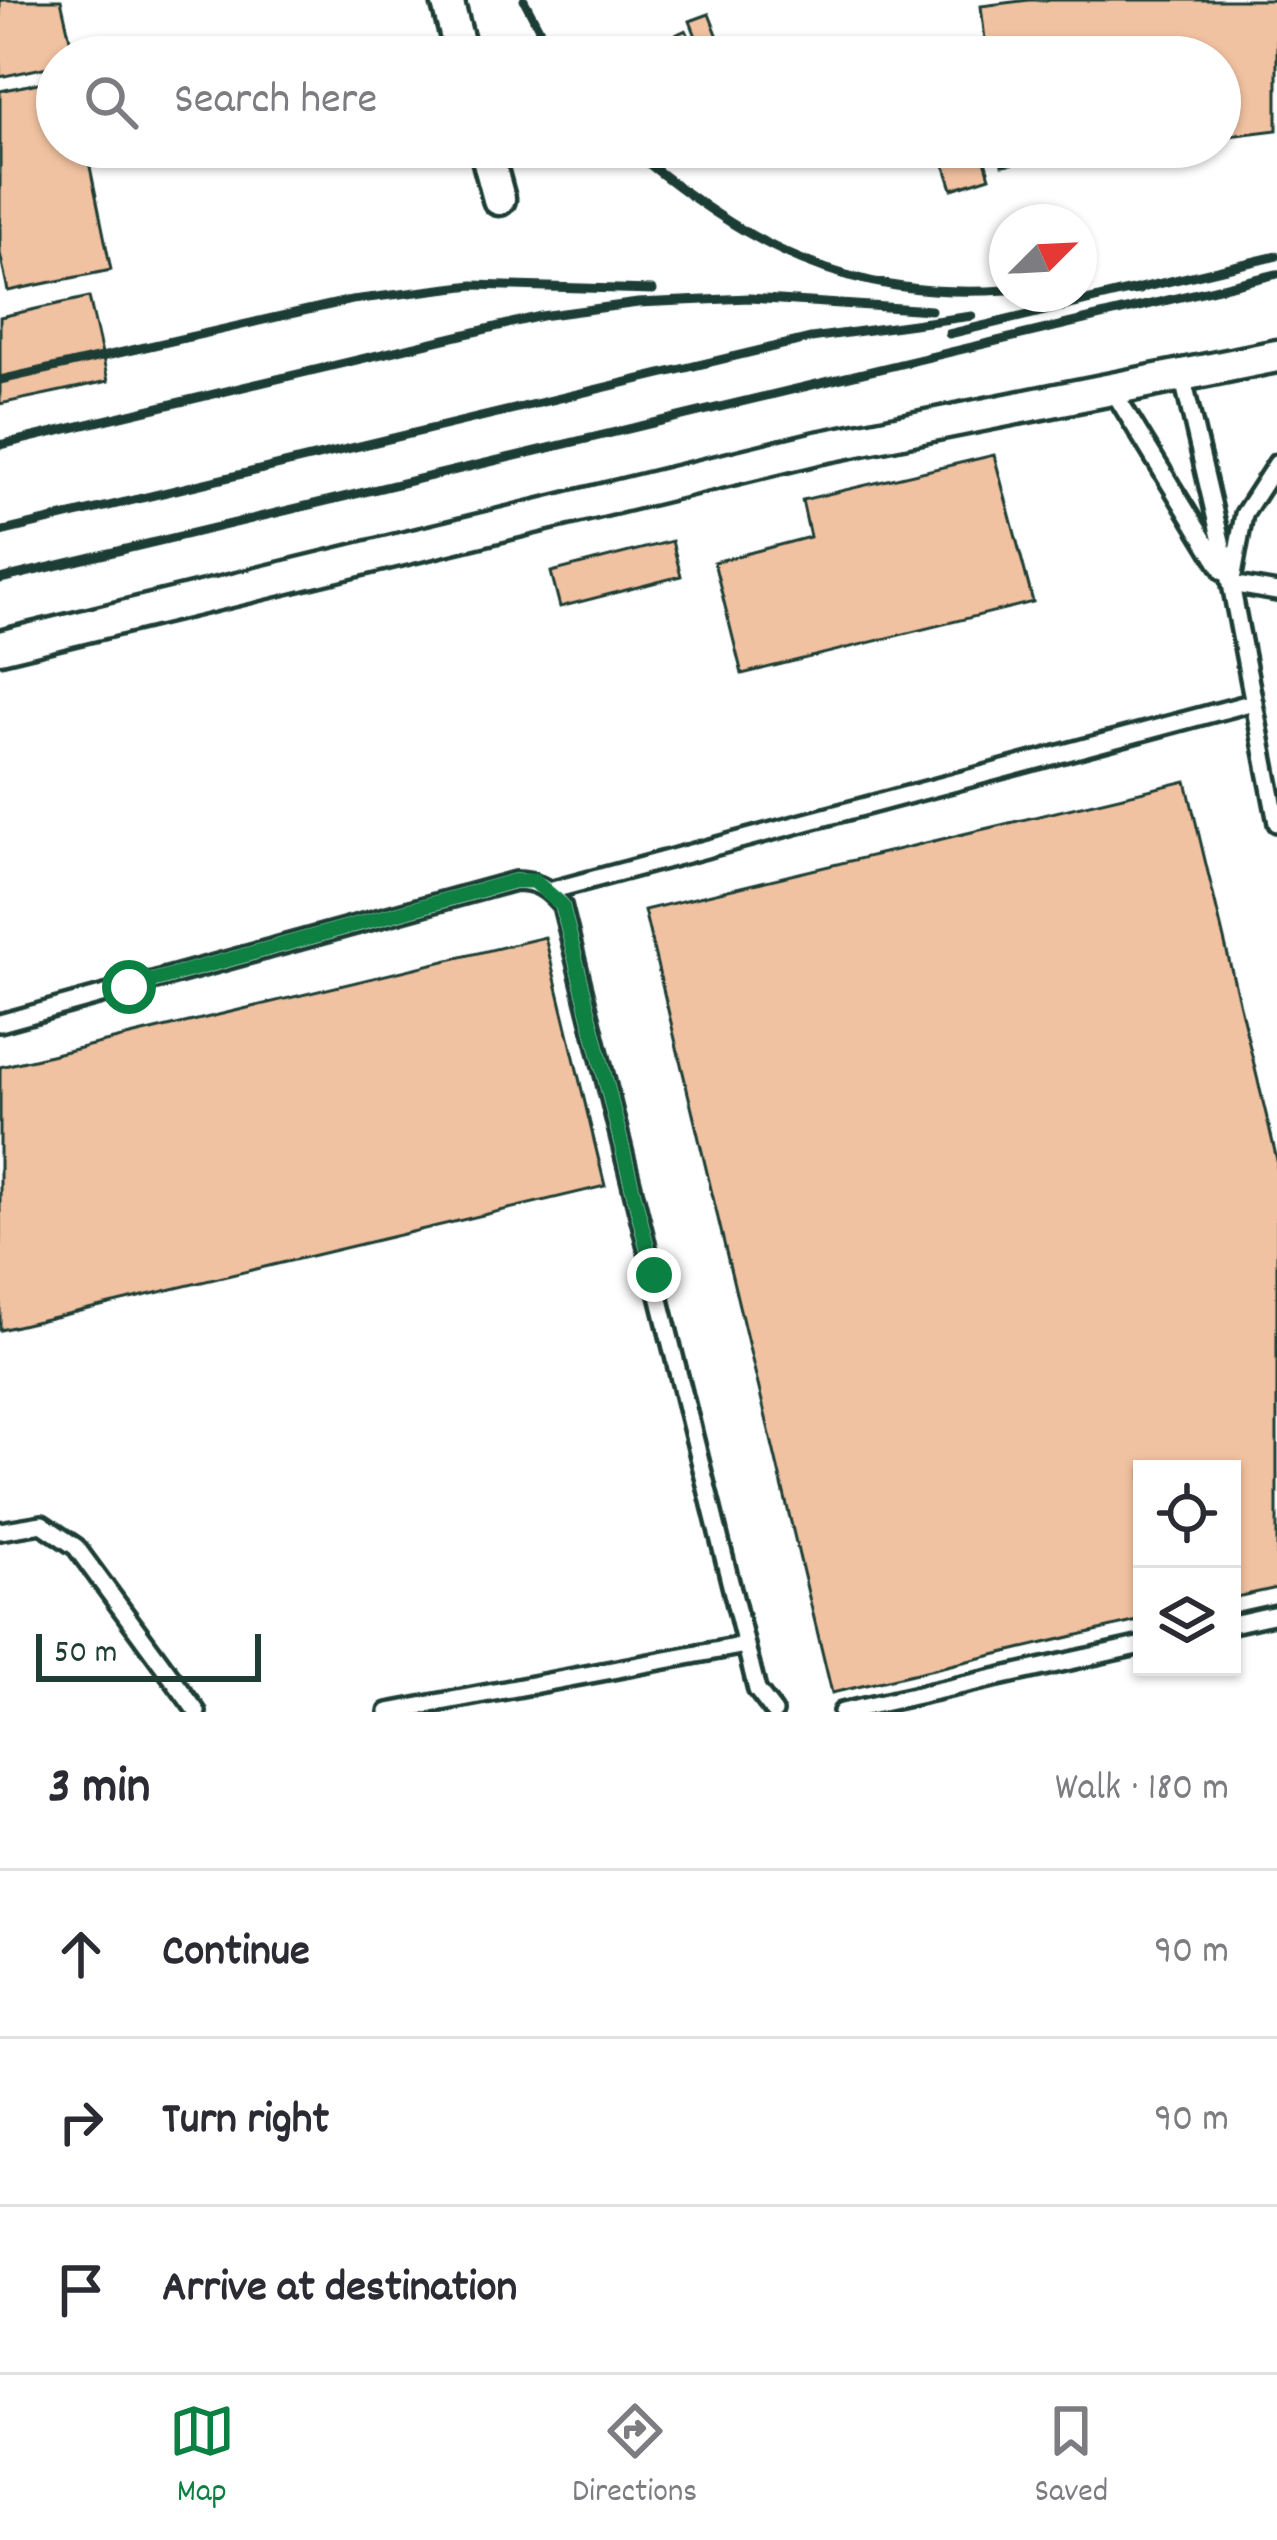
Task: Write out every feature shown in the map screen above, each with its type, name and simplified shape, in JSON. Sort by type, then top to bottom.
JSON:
[{"type":"street","points":[[447,0],[456,36]]},
{"type":"street","points":[[491,168],[499,199]]},
{"type":"street","points":[[0,647],[817,448],[1277,356]]},
{"type":"lane","points":[[1182,375],[1254,702],[1270,745],[1277,823]]},
{"type":"lane","points":[[1112,389],[1231,584],[1277,592]]},
{"type":"lane","points":[[1231,584],[1244,514],[1277,463]]},
{"type":"lane","points":[[549,891],[1254,702]]},
{"type":"lane","points":[[0,1023],[514,881],[534,881],[549,891],[562,905],[757,1690],[775,1712]]},
{"type":"lane","points":[[0,1531],[42,1524],[76,1547],[197,1712]]},
{"type":"lane","points":[[1241,1622],[1277,1614]]},
{"type":"lane","points":[[388,1712],[746,1646]]},
{"type":"lane","points":[[842,1712],[1133,1647]]},
{"type":"building","points":[[0,0],[61,0],[69,36],[36,36],[36,69],[0,77]]},
{"type":"building","points":[[1029,0],[1277,0],[1277,130],[1241,134],[1241,36],[985,36],[981,6]]},
{"type":"building","points":[[709,14],[718,36],[696,36],[690,21]]},
{"type":"building","points":[[36,83],[36,168],[90,168],[111,270],[8,291],[0,253],[0,91]]},
{"type":"building","points":[[945,168],[987,168],[990,177],[952,189]]},
{"type":"building","points":[[89,297],[108,381],[0,404],[0,317]]},
{"type":"building","points":[[994,455],[1033,602],[742,674],[714,562],[810,537],[802,500]]},
{"type":"building","points":[[672,541],[681,576],[560,607],[551,572]]},
{"type":"building","points":[[1186,781],[1277,1160],[1277,1588],[1241,1596],[1241,1460],[1133,1460],[1133,1622],[832,1693],[644,910]]},
{"type":"building","points":[[545,937],[605,1186],[0,1330],[0,1067]]},
{"type":"railway","points":[[524,0],[543,36]]},
{"type":"railway","points":[[655,168],[716,213],[802,260],[896,286],[989,290]]},
{"type":"railway","points":[[1140,290],[1124,292],[1277,256]]},
{"type":"railway","points":[[0,579],[1277,274]]},
{"type":"railway","points":[[0,380],[352,300],[473,285],[653,290]]},
{"type":"railway","points":[[949,334],[1124,292]]},
{"type":"railway","points":[[0,445],[541,316],[638,303],[749,298],[931,310]]},
{"type":"railway","points":[[0,532],[811,338],[972,316]]},
{"type":"route","points":[[129,987],[514,881],[534,881],[562,905],[654,1275]]}]
